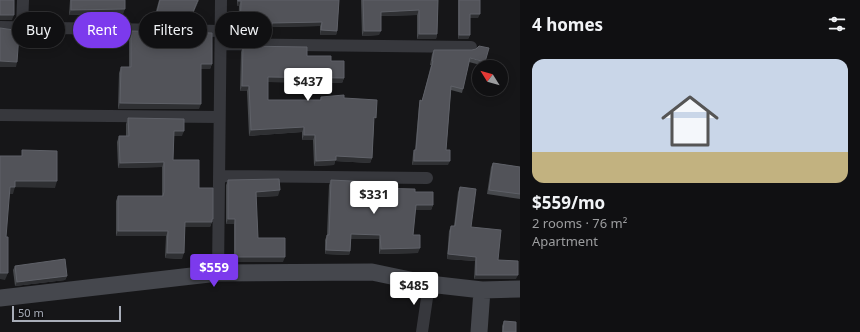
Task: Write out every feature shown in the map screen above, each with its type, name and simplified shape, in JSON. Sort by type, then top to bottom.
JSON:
[{"type":"street","points":[[23,0],[23,12]]},
{"type":"street","points":[[221,0],[221,12]]},
{"type":"street","points":[[0,27],[12,28]]},
{"type":"street","points":[[65,29],[215,31]]},
{"type":"street","points":[[272,45],[471,47]]},
{"type":"street","points":[[218,273],[220,48]]},
{"type":"street","points":[[0,115],[219,117]]},
{"type":"street","points":[[219,176],[427,178]]},
{"type":"street","points":[[0,298],[218,273],[372,272],[429,284],[482,290],[520,286]]},
{"type":"street","points":[[422,332],[429,284]]},
{"type":"street","points":[[479,332],[482,290]]},
{"type":"building","points":[[0,0],[14,0],[14,12],[12,12],[12,15],[0,15]]},
{"type":"building","points":[[71,0],[125,0],[125,9],[71,10]]},
{"type":"building","points":[[160,0],[198,0],[193,12],[157,12]]},
{"type":"building","points":[[339,0],[337,31],[321,30],[322,22],[272,23],[272,12],[241,12],[241,1],[238,1]]},
{"type":"building","points":[[363,0],[438,0],[437,34],[419,34],[419,10],[381,12],[381,31],[364,31]]},
{"type":"building","points":[[459,0],[480,0],[480,14],[470,14],[470,35],[459,35]]},
{"type":"building","points":[[0,28],[12,30],[12,48],[18,48],[17,62],[0,61]]},
{"type":"building","points":[[131,31],[139,31],[139,48],[207,48],[207,33],[212,33],[212,64],[201,64],[201,104],[120,103],[121,67],[131,67]]},
{"type":"building","points":[[479,46],[489,48],[486,60],[470,58],[463,89],[451,86],[446,150],[450,150],[450,161],[414,161],[420,100],[422,101],[433,61],[434,50],[476,49]]},
{"type":"building","points":[[307,47],[307,56],[331,56],[331,61],[344,61],[344,78],[268,77],[268,100],[321,100],[321,97],[344,95],[344,98],[377,100],[376,118],[374,117],[372,158],[336,156],[336,160],[316,161],[315,135],[304,135],[304,127],[251,130],[249,86],[242,86],[243,48]]},
{"type":"building","points":[[128,118],[184,119],[184,131],[174,131],[173,160],[199,160],[199,188],[213,188],[212,222],[185,222],[184,253],[167,253],[168,231],[118,231],[118,196],[163,196],[164,192],[164,162],[120,163],[119,136],[129,136]]},
{"type":"building","points":[[22,150],[57,151],[57,181],[15,181],[15,187],[10,187],[6,237],[8,237],[8,273],[0,273],[0,156],[22,156]]},
{"type":"building","points":[[493,163],[520,167],[520,194],[489,190]]},
{"type":"building","points":[[279,179],[280,190],[256,192],[258,238],[285,238],[285,257],[235,257],[235,219],[228,219],[228,180]]},
{"type":"building","points":[[331,180],[371,182],[371,188],[415,189],[415,192],[433,192],[433,205],[416,205],[413,235],[420,235],[420,248],[381,249],[380,235],[351,234],[350,251],[326,250],[327,235],[329,235]]},
{"type":"building","points":[[460,187],[476,189],[471,227],[501,230],[498,260],[518,261],[518,275],[476,275],[476,257],[448,254],[451,226],[455,226]]},
{"type":"building","points":[[65,259],[67,276],[17,282],[15,266]]},
{"type":"building","points":[[504,321],[516,322],[516,332],[503,332]]}]
